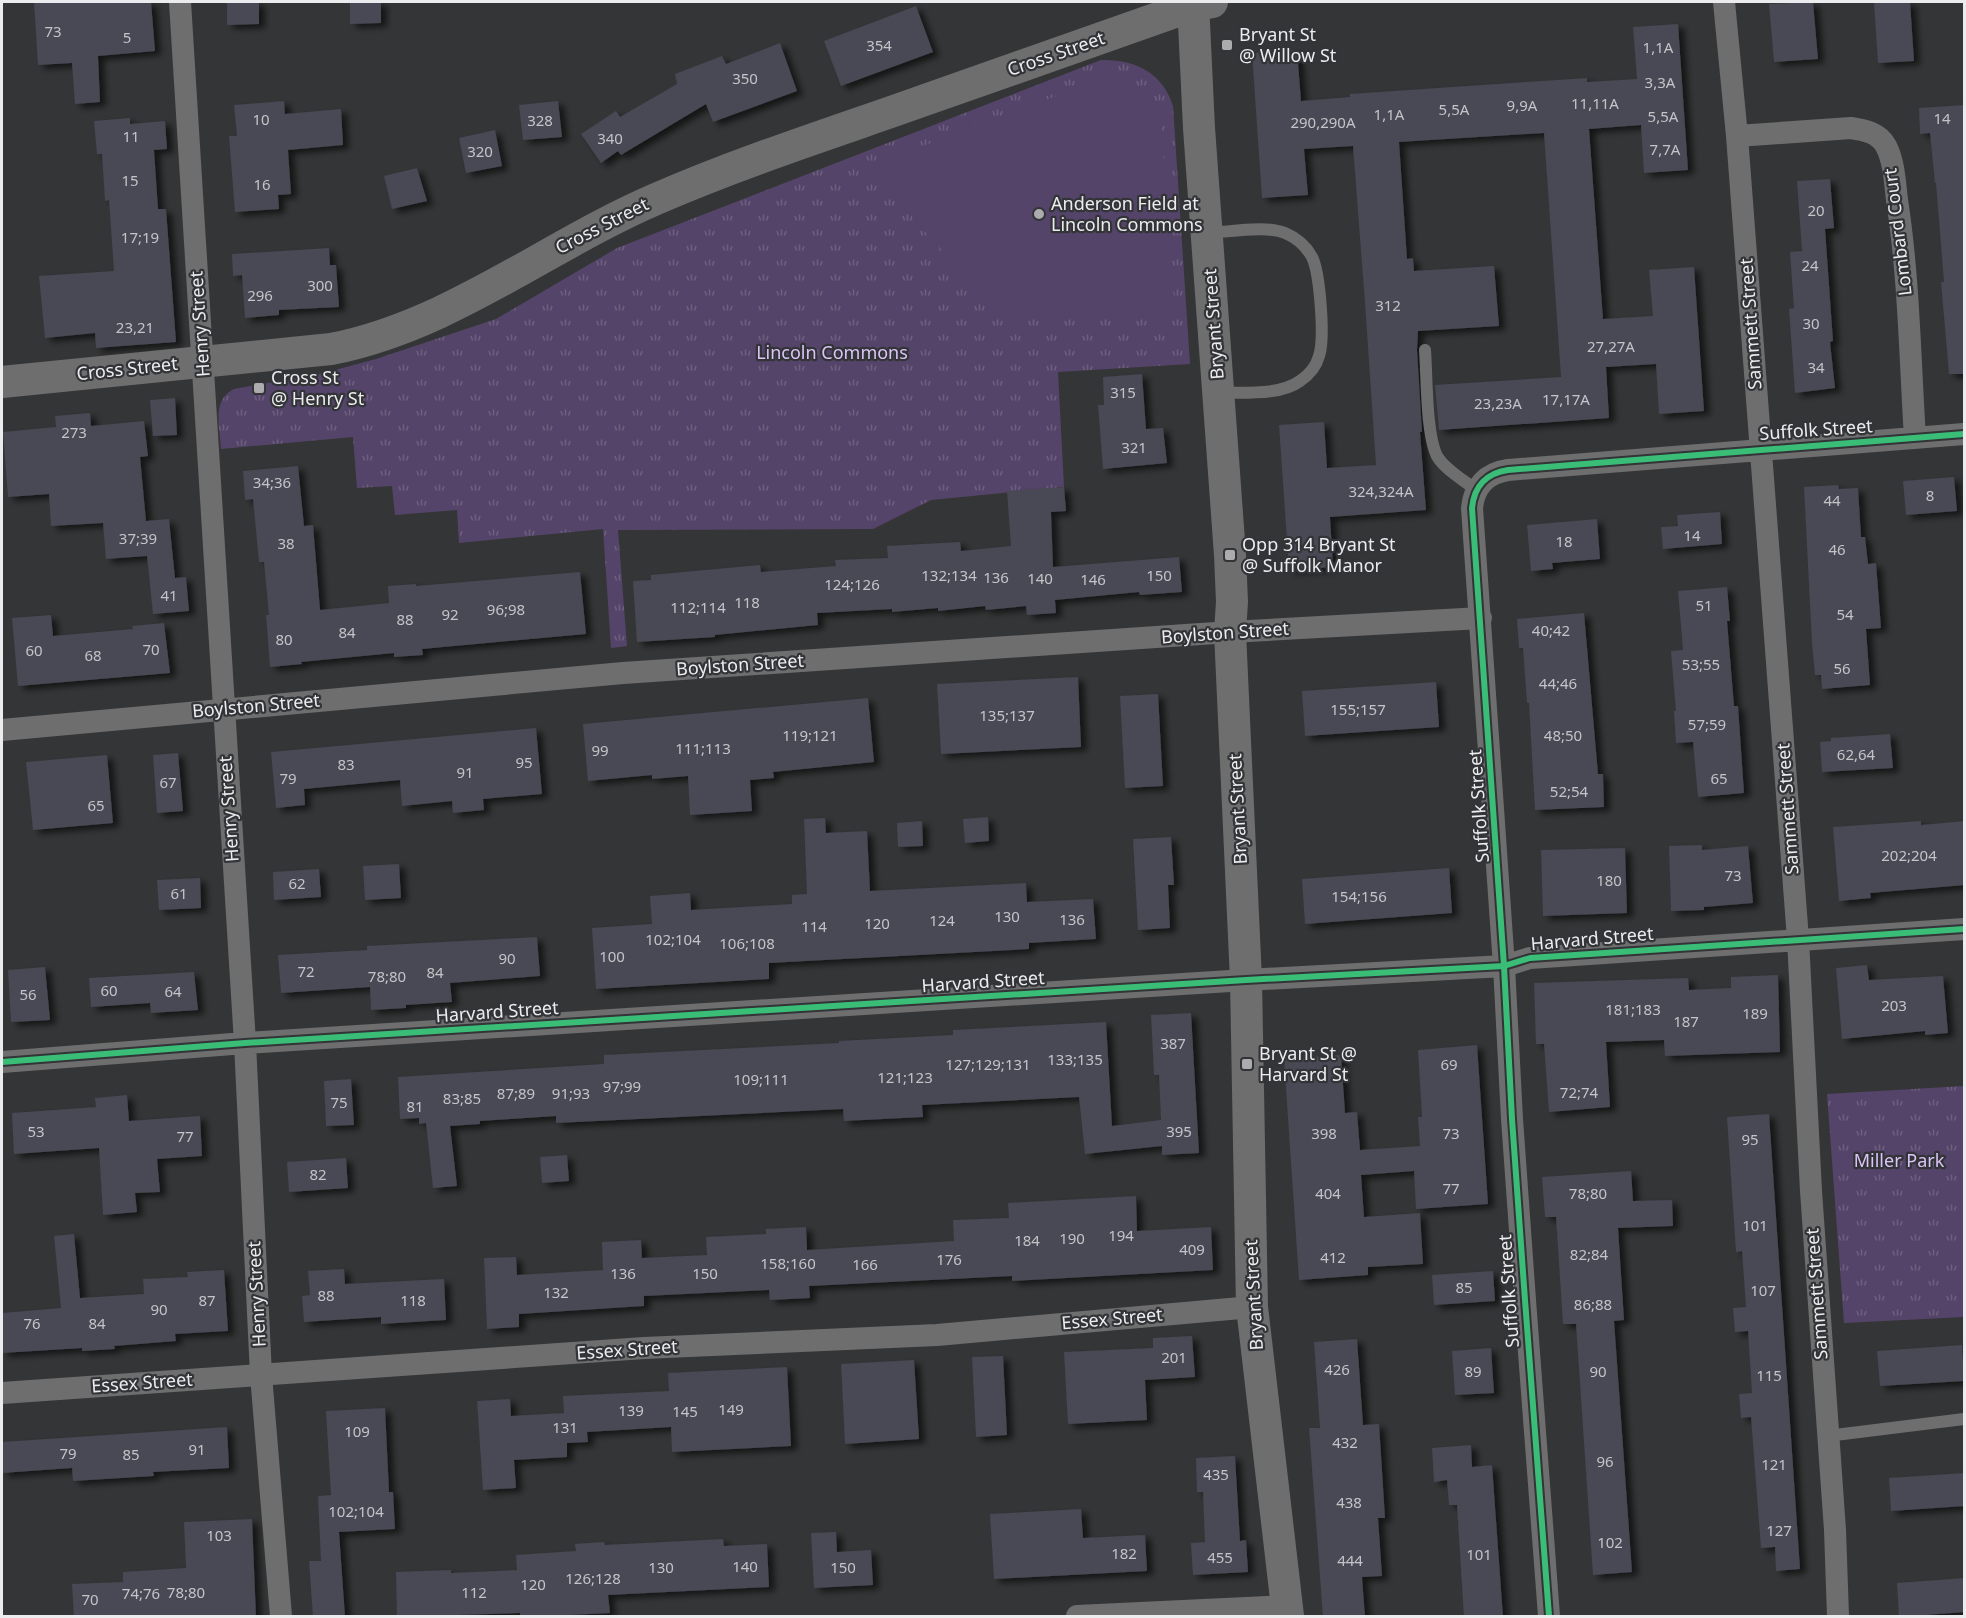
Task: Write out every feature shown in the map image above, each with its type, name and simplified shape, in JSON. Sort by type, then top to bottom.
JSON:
[{"type":"main road","name":"Cross Street","points":[[2,382],[331,349],[374,338],[466,300],[609,221],[703,179],[800,142],[1199,3]]},
{"type":"main road","name":"Bryant Street","points":[[1199,3],[1208,233],[1232,602],[1230,632],[1246,980],[1252,1307],[1288,1611]]},
{"type":"street","name":"Henry Street","points":[[180,2],[245,1043],[261,1375],[281,1617]]},
{"type":"street","name":"Sammett Street","points":[[1724,2],[1737,136],[1798,939],[1811,1202],[1835,1530],[1838,1617]]},
{"type":"street","name":"Lombard Court","points":[[1737,136],[1851,128],[1865,130],[1876,135],[1886,145],[1894,175],[1902,234],[1915,438]]},
{"type":"street","name":"Suffolk Street","points":[[1550,1617],[1513,1131],[1504,966],[1472,508],[1476,489],[1490,475],[1504,470],[1965,434]]},
{"type":"street","name":"Boylston Street","points":[[2,730],[623,673],[1230,632],[1481,618]]},
{"type":"street","name":"Harvard Street","points":[[2,1062],[245,1043],[1504,966],[1530,958],[1965,929]]},
{"type":"street","name":"Essex Street","points":[[2,1393],[644,1348],[937,1335],[1252,1307]]},
{"type":"street","points":[[1077,1617],[1288,1611]]},
{"type":"lane","points":[[1208,233],[1269,230],[1284,232],[1293,237],[1313,258],[1319,296],[1321,347],[1317,361],[1309,373],[1294,385],[1280,390],[1218,393]]},
{"type":"lane","points":[[1425,350],[1431,438],[1434,447],[1443,463],[1476,489]]},
{"type":"lane","points":[[1827,1436],[1965,1419]]},
{"type":"green space","name":"Lincoln Commons","points":[[1101,60],[1125,62],[1146,70],[1162,85],[1173,106],[1190,364],[1058,372],[1064,487],[931,500],[873,529],[618,530],[627,646],[611,648],[603,529],[459,543],[457,510],[395,515],[392,486],[357,488],[353,437],[221,449],[220,407],[222,400],[234,389],[324,373],[376,359],[496,319],[617,248]]},
{"type":"green space","name":"Anderson Field at Lincoln Commons","points":[[1110,76],[1130,82],[1144,90],[1158,111],[1161,122],[1175,313],[1012,318],[956,265],[921,227],[890,186],[877,163]]},
{"type":"green space","name":"Miller Park","points":[[1964,1086],[1964,1317],[1844,1323],[1827,1094]]},
{"type":"building","points":[[34,2],[151,2],[155,51],[98,56],[100,102],[75,104],[72,63],[38,65]]},
{"type":"building","points":[[227,2],[259,2],[259,24],[227,25]]},
{"type":"building","points":[[350,2],[381,2],[381,23],[350,24]]},
{"type":"building","points":[[1813,2],[1818,59],[1774,62],[1769,4]]},
{"type":"building","points":[[1874,2],[1910,2],[1914,61],[1878,63]]},
{"type":"building","points":[[916,6],[933,52],[841,86],[824,41]]},
{"type":"building","points":[[1678,24],[1688,170],[1644,173],[1641,125],[1589,129],[1603,319],[1653,316],[1649,270],[1694,267],[1704,411],[1659,414],[1656,364],[1606,367],[1609,418],[1439,430],[1435,385],[1561,377],[1544,133],[1399,142],[1407,259],[1413,258],[1414,271],[1494,266],[1499,326],[1418,331],[1422,432],[1420,432],[1426,510],[1330,517],[1333,567],[1289,570],[1279,425],[1324,422],[1327,468],[1376,465],[1365,303],[1353,146],[1304,149],[1308,195],[1262,198],[1252,53],[1297,50],[1301,101],[1350,97],[1350,94],[1587,78],[1587,82],[1637,79],[1633,27]]},
{"type":"building","points":[[780,43],[797,91],[713,122],[706,104],[621,155],[618,151],[601,163],[581,134],[616,111],[620,117],[677,84],[675,74],[722,56],[726,64]]},
{"type":"building","points":[[284,101],[285,114],[341,109],[343,145],[288,150],[291,194],[278,195],[279,209],[235,212],[229,136],[237,136],[234,105]]},
{"type":"building","points":[[558,101],[562,137],[523,140],[519,105]]},
{"type":"building","points":[[1965,105],[1965,374],[1949,374],[1936,183],[1930,133],[1920,134],[1919,108]]},
{"type":"building","points":[[130,118],[130,124],[165,121],[167,149],[154,150],[158,209],[166,209],[176,342],[96,348],[95,333],[45,338],[39,276],[114,271],[109,200],[105,201],[102,154],[97,154],[94,121]]},
{"type":"building","points":[[495,130],[502,166],[466,173],[459,138]]},
{"type":"building","points":[[417,168],[427,201],[392,209],[384,176]]},
{"type":"building","points":[[1830,179],[1834,228],[1825,229],[1833,341],[1830,342],[1835,388],[1795,393],[1789,309],[1794,308],[1790,252],[1802,251],[1797,181]]},
{"type":"building","points":[[329,248],[330,265],[336,265],[339,307],[279,310],[279,315],[245,318],[242,275],[233,276],[232,254]]},
{"type":"building","points":[[1142,374],[1146,429],[1163,428],[1167,463],[1103,469],[1098,405],[1104,405],[1103,377]]},
{"type":"building","points":[[175,398],[177,435],[153,436],[150,400]]},
{"type":"building","points":[[90,413],[91,426],[144,421],[148,456],[140,457],[146,521],[169,519],[175,578],[186,577],[189,611],[153,614],[147,556],[106,559],[103,523],[51,526],[49,494],[8,497],[3,432],[56,427],[55,416]]},
{"type":"building","points":[[298,466],[304,526],[313,525],[320,610],[389,603],[388,586],[416,584],[416,586],[580,572],[586,634],[422,649],[423,655],[394,657],[394,653],[270,667],[266,615],[269,615],[264,562],[259,562],[253,499],[245,500],[243,471]]},
{"type":"building","points":[[1954,477],[1957,511],[1906,515],[1903,481]]},
{"type":"building","points":[[1838,485],[1839,489],[1858,488],[1861,537],[1865,537],[1868,564],[1876,563],[1881,628],[1866,629],[1870,685],[1822,689],[1821,675],[1815,675],[1812,643],[1804,487]]},
{"type":"building","points":[[1064,487],[1066,511],[1051,512],[1053,567],[1179,557],[1182,592],[1140,595],[1139,592],[1055,600],[1056,613],[1027,615],[1026,606],[986,610],[985,606],[938,611],[938,608],[892,612],[892,609],[817,613],[818,625],[715,635],[715,637],[637,642],[633,581],[651,580],[651,575],[760,565],[761,572],[836,566],[835,560],[888,558],[887,546],[960,542],[961,551],[1011,546],[1007,491]]},
{"type":"building","points":[[1720,512],[1722,544],[1663,549],[1661,527],[1678,526],[1677,515]]},
{"type":"building","points":[[1597,519],[1600,559],[1552,563],[1553,569],[1531,571],[1527,525]]},
{"type":"building","points":[[1727,587],[1730,621],[1727,621],[1734,706],[1738,706],[1744,793],[1698,797],[1693,742],[1676,743],[1671,651],[1683,650],[1678,591]]},
{"type":"building","points":[[1584,613],[1598,774],[1603,774],[1604,807],[1535,810],[1529,703],[1527,703],[1523,648],[1519,648],[1517,619]]},
{"type":"building","points":[[51,615],[53,636],[133,629],[132,626],[164,623],[170,673],[18,686],[12,618]]},
{"type":"building","points":[[1078,677],[1081,747],[941,754],[937,684]]},
{"type":"building","points":[[1436,682],[1439,727],[1305,736],[1302,691]]},
{"type":"building","points":[[1158,694],[1163,786],[1125,788],[1120,696]]},
{"type":"building","points":[[868,698],[874,762],[773,772],[774,778],[750,780],[752,811],[690,815],[688,776],[652,779],[652,775],[588,781],[583,724]]},
{"type":"building","points":[[536,728],[542,794],[483,799],[484,810],[453,813],[452,801],[402,806],[400,780],[304,789],[305,805],[276,808],[271,752]]},
{"type":"building","points":[[1890,734],[1893,768],[1822,772],[1820,742],[1831,741],[1831,738]]},
{"type":"building","points":[[178,753],[183,811],[157,813],[153,755]]},
{"type":"building","points":[[107,755],[113,823],[33,830],[26,762]]},
{"type":"building","points":[[988,817],[989,841],[965,843],[963,819]]},
{"type":"building","points":[[825,818],[826,833],[867,831],[870,891],[1026,883],[1027,902],[1093,899],[1096,939],[1029,943],[1029,949],[769,963],[769,979],[596,989],[592,928],[652,924],[650,896],[690,893],[691,910],[792,904],[792,895],[807,894],[804,819]]},
{"type":"building","points":[[922,821],[923,846],[898,847],[897,823]]},
{"type":"building","points":[[1921,821],[1921,825],[1965,821],[1965,885],[1870,893],[1871,898],[1839,901],[1833,827]]},
{"type":"building","points":[[1171,837],[1174,885],[1168,885],[1170,928],[1138,930],[1133,839]]},
{"type":"building","points":[[1702,845],[1702,850],[1748,846],[1753,903],[1704,907],[1704,910],[1671,911],[1669,846]]},
{"type":"building","points":[[1625,848],[1627,913],[1543,916],[1541,850]]},
{"type":"building","points":[[399,864],[401,898],[365,900],[363,866]]},
{"type":"building","points":[[1449,868],[1452,913],[1305,924],[1302,879]]},
{"type":"building","points":[[319,869],[321,897],[274,900],[273,872]]},
{"type":"building","points":[[200,878],[201,908],[159,910],[157,880]]},
{"type":"building","points":[[537,937],[540,976],[450,983],[452,1002],[371,1010],[370,987],[281,993],[278,955],[367,950],[367,946]]},
{"type":"building","points":[[1867,965],[1869,980],[1943,976],[1948,1033],[1925,1035],[1925,1031],[1842,1039],[1836,968]]},
{"type":"building","points":[[45,967],[50,1020],[11,1022],[8,970]]},
{"type":"building","points":[[194,972],[198,1010],[151,1013],[150,1003],[91,1007],[89,978]]},
{"type":"building","points":[[1778,975],[1780,1052],[1665,1056],[1664,1040],[1606,1042],[1610,1107],[1549,1112],[1544,1044],[1536,1044],[1534,983],[1688,978],[1689,990],[1731,988],[1731,977]]},
{"type":"building","points":[[1191,1013],[1199,1153],[1162,1155],[1162,1146],[1085,1154],[1079,1097],[922,1105],[923,1117],[844,1121],[843,1109],[556,1123],[556,1116],[480,1121],[480,1124],[450,1126],[457,1186],[433,1188],[426,1123],[419,1124],[419,1118],[400,1119],[398,1077],[604,1064],[604,1055],[839,1043],[839,1041],[953,1035],[953,1030],[1106,1022],[1112,1126],[1161,1120],[1159,1075],[1154,1075],[1151,1015]]},
{"type":"building","points":[[1477,1045],[1488,1204],[1416,1209],[1414,1171],[1361,1175],[1364,1217],[1420,1213],[1423,1264],[1368,1267],[1368,1275],[1299,1280],[1284,1059],[1341,1055],[1345,1113],[1357,1112],[1360,1150],[1420,1146],[1418,1117],[1422,1117],[1418,1050]]},
{"type":"building","points":[[351,1079],[354,1125],[326,1126],[324,1081]]},
{"type":"building","points":[[127,1095],[129,1121],[200,1116],[202,1156],[157,1159],[160,1192],[135,1193],[137,1212],[103,1215],[99,1148],[14,1154],[12,1113],[96,1107],[95,1098]]},
{"type":"building","points":[[1769,1114],[1800,1569],[1776,1571],[1775,1547],[1761,1548],[1751,1417],[1741,1418],[1739,1394],[1752,1393],[1748,1331],[1735,1332],[1733,1308],[1746,1307],[1742,1251],[1736,1252],[1727,1117]]},
{"type":"building","points":[[567,1155],[569,1181],[542,1183],[540,1157]]},
{"type":"building","points":[[346,1158],[348,1188],[289,1192],[287,1162]]},
{"type":"building","points":[[1631,1171],[1633,1201],[1672,1200],[1673,1226],[1618,1228],[1624,1320],[1614,1321],[1632,1572],[1593,1575],[1576,1324],[1563,1324],[1556,1217],[1545,1217],[1542,1177]]},
{"type":"building","points":[[1136,1196],[1137,1231],[1211,1227],[1213,1270],[1012,1281],[1012,1276],[809,1286],[810,1298],[770,1300],[769,1290],[644,1296],[644,1306],[519,1314],[519,1327],[487,1329],[484,1258],[516,1257],[517,1275],[603,1270],[602,1242],[641,1240],[642,1258],[707,1255],[706,1237],[766,1234],[766,1229],[806,1227],[807,1250],[954,1241],[953,1220],[1009,1218],[1008,1203]]},
{"type":"building","points":[[74,1234],[80,1298],[144,1294],[143,1279],[188,1277],[187,1272],[224,1270],[228,1331],[175,1334],[176,1341],[114,1346],[115,1349],[82,1351],[82,1348],[2,1353],[2,1313],[61,1308],[54,1236]]},
{"type":"building","points":[[344,1269],[345,1284],[444,1279],[446,1320],[381,1324],[381,1317],[304,1322],[302,1296],[310,1295],[308,1271]]},
{"type":"building","points":[[1493,1271],[1495,1301],[1434,1305],[1432,1275]]},
{"type":"building","points":[[1192,1336],[1195,1377],[1145,1380],[1147,1420],[1068,1424],[1064,1352],[1153,1348],[1153,1338]]},
{"type":"building","points":[[1357,1339],[1363,1425],[1379,1424],[1385,1518],[1378,1518],[1382,1576],[1362,1577],[1365,1617],[1323,1617],[1309,1428],[1320,1428],[1314,1342]]},
{"type":"building","points":[[1962,1345],[1964,1381],[1880,1386],[1877,1351]]},
{"type":"building","points":[[1491,1348],[1494,1393],[1455,1395],[1452,1351]]},
{"type":"building","points":[[1003,1356],[1007,1435],[976,1437],[972,1357]]},
{"type":"building","points":[[914,1360],[919,1439],[845,1444],[841,1364]]},
{"type":"building","points":[[787,1367],[791,1446],[672,1452],[671,1427],[587,1432],[588,1442],[567,1443],[567,1457],[514,1460],[516,1488],[483,1490],[477,1401],[510,1399],[511,1416],[564,1413],[563,1396],[669,1391],[668,1373]]},
{"type":"building","points":[[385,1408],[389,1492],[393,1492],[395,1529],[339,1532],[345,1617],[313,1617],[309,1561],[321,1561],[318,1496],[331,1495],[326,1411]]},
{"type":"building","points":[[227,1427],[229,1468],[153,1472],[154,1476],[73,1481],[72,1468],[2,1473],[2,1442]]},
{"type":"building","points":[[1471,1445],[1472,1467],[1492,1465],[1503,1617],[1464,1617],[1457,1505],[1449,1505],[1447,1480],[1434,1482],[1432,1448]]},
{"type":"building","points":[[1235,1456],[1240,1541],[1246,1540],[1248,1572],[1193,1575],[1191,1543],[1205,1542],[1203,1492],[1197,1492],[1196,1458]]},
{"type":"building","points":[[1965,1473],[1965,1506],[1891,1511],[1889,1478]]},
{"type":"building","points":[[1081,1509],[1083,1538],[1145,1535],[1147,1571],[994,1579],[990,1514]]},
{"type":"building","points":[[252,1519],[256,1617],[74,1617],[72,1584],[123,1582],[123,1572],[186,1568],[184,1522]]},
{"type":"building","points":[[836,1532],[837,1552],[871,1550],[873,1585],[814,1588],[811,1533]]},
{"type":"building","points":[[723,1539],[724,1546],[767,1544],[769,1587],[608,1595],[610,1613],[531,1617],[520,1617],[520,1613],[397,1617],[396,1572],[451,1570],[451,1573],[517,1570],[516,1555],[576,1551],[575,1544],[604,1542],[605,1545]]},
{"type":"building","points":[[1965,1578],[1965,1612],[1899,1617],[1897,1583]]},
{"type":"cycle path","points":[[1549,1616],[1512,1119],[1473,500],[1483,482],[1494,474],[1508,470],[1964,434]]},
{"type":"cycle path","points":[[2,1062],[245,1043],[1504,966],[1530,958],[1964,929]]},
{"type":"place","name":"Bryant St @ Willow St","points":[[1227,45]]},
{"type":"place","name":"Anderson Field at Lincoln Commons","points":[[1039,214]]},
{"type":"place","name":"Cross St @ Henry St","points":[[259,388]]},
{"type":"place","name":"Opp 314 Bryant St @ Suffolk Manor","points":[[1230,555]]},
{"type":"place","name":"Bryant St @ Harvard St","points":[[1247,1064]]}]
